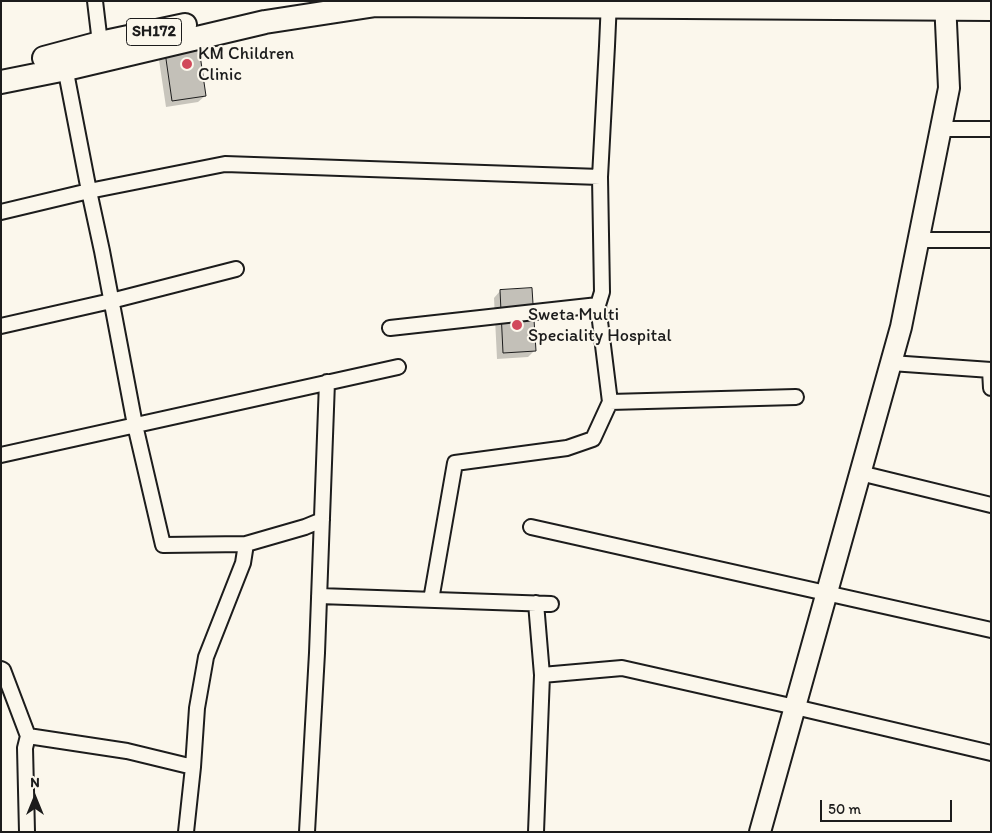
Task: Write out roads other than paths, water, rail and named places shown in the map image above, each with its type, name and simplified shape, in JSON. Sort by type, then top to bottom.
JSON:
[{"type":"main road","name":"SH172","points":[[1,67],[63,62],[100,44],[230,15],[308,1]]},
{"type":"main road","points":[[1,82],[63,62],[265,22],[376,5],[945,5],[991,9]]},
{"type":"street","points":[[95,1],[100,44]]},
{"type":"street","points":[[430,600],[455,463],[567,448],[593,439],[610,402],[598,305],[602,292],[600,177],[609,4]]},
{"type":"street","points":[[760,832],[901,326],[949,88],[945,5]]},
{"type":"street","points":[[63,62],[135,425],[162,545],[246,544],[322,520]]},
{"type":"street","points":[[941,129],[991,129]]},
{"type":"street","points":[[1,212],[89,190],[225,164],[600,177]]},
{"type":"street","points":[[919,240],[991,240]]},
{"type":"street","points":[[1,326],[236,269]]},
{"type":"street","points":[[390,328],[598,305]]},
{"type":"street","points":[[891,363],[990,370],[991,388]]},
{"type":"street","points":[[1,455],[398,367]]},
{"type":"street","points":[[307,832],[317,653],[327,382]]},
{"type":"street","points":[[610,402],[796,397]]},
{"type":"street","points":[[860,473],[991,505]]},
{"type":"street","points":[[531,526],[991,630]]},
{"type":"street","points":[[186,832],[194,767],[197,708],[206,657],[243,563],[246,544]]},
{"type":"street","points":[[319,596],[551,604]]},
{"type":"street","points":[[536,603],[542,674],[536,832]]},
{"type":"street","points":[[542,674],[622,668],[991,753]]},
{"type":"street","points":[[1,669],[28,736],[25,748],[26,832]]},
{"type":"street","points":[[28,736],[127,751],[194,767]]},
{"type":"place","name":"KM Children Clinic","points":[[187,64]]},
{"type":"place","name":"Sweta Multi Speciality Hospital","points":[[517,325]]}]
